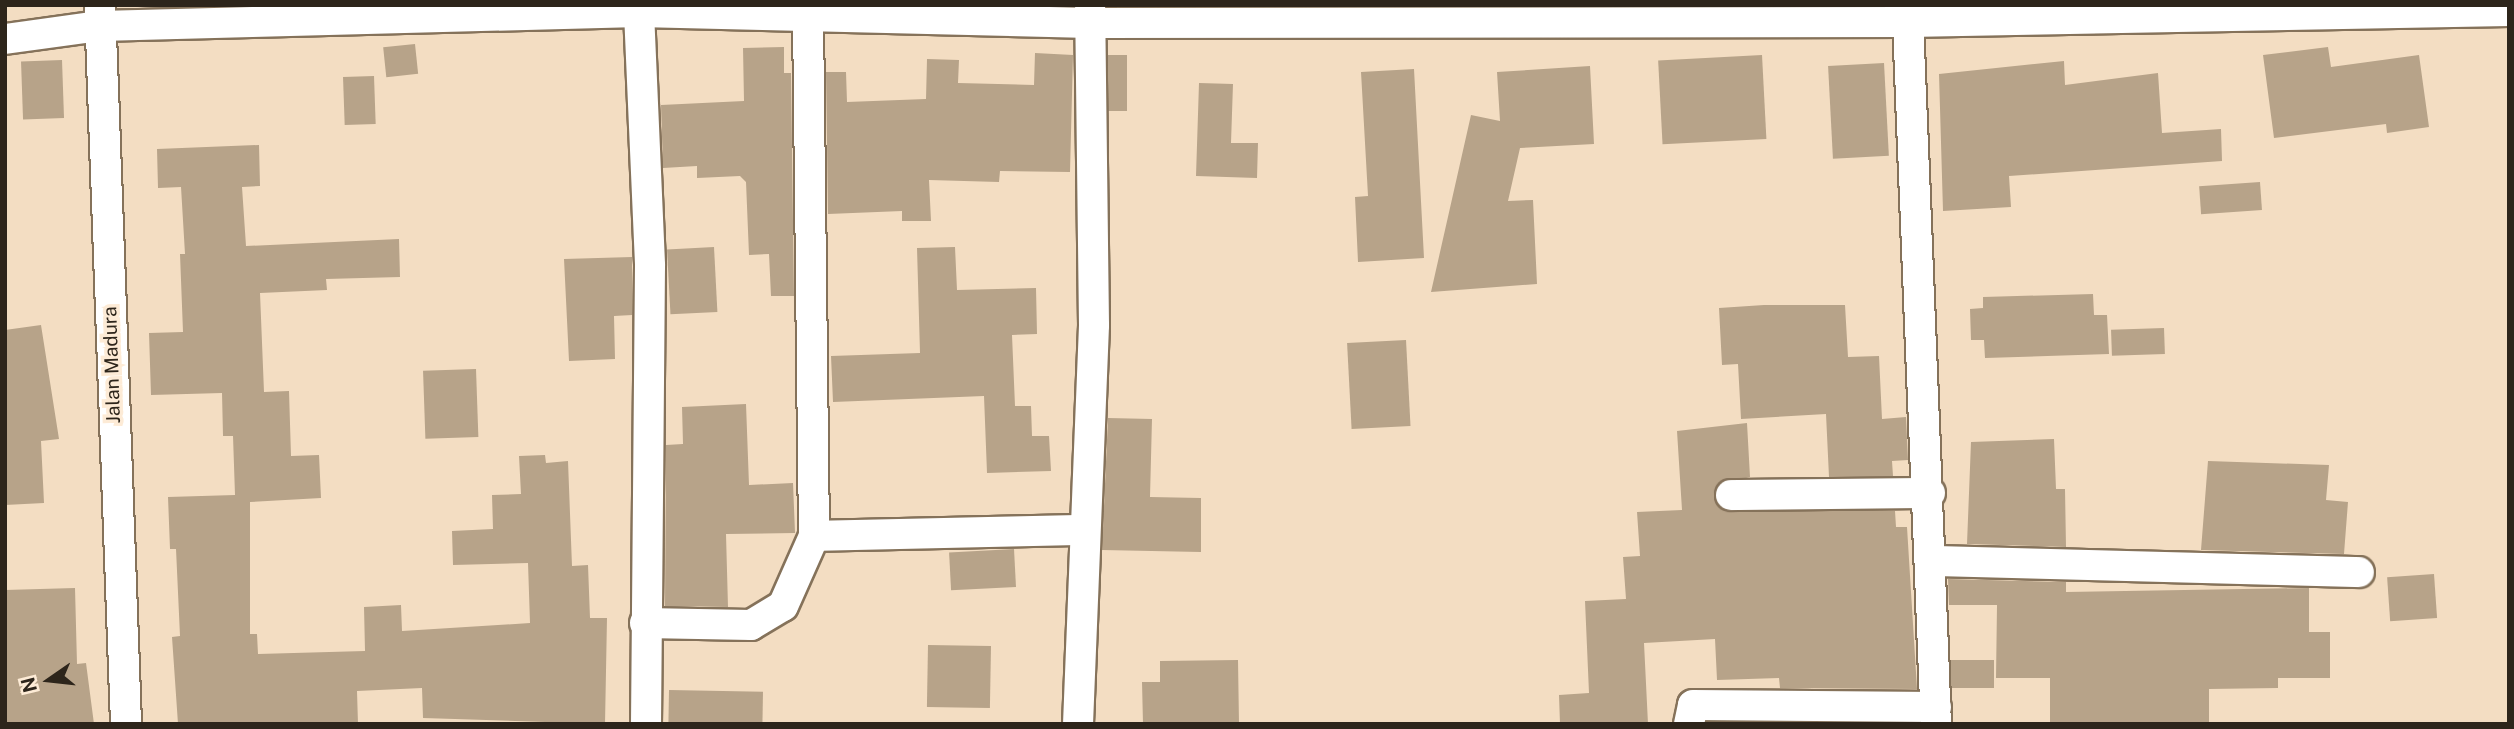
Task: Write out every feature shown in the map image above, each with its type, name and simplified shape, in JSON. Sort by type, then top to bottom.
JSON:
[{"type":"street","points":[[5,39],[100,16],[756,11],[808,16],[1588,13],[1908,22],[2509,11]]},
{"type":"street","points":[[639,12],[650,266],[646,724]]},
{"type":"street","points":[[1077,724],[1094,325],[1090,14]]},
{"type":"street","name":"Jalan Madura","points":[[100,16],[125,724]]},
{"type":"street","points":[[645,623],[751,625],[783,606],[814,536],[808,16]]},
{"type":"street","points":[[1689,724],[1693,705],[1936,716],[1930,493],[1908,22]]},
{"type":"street","points":[[1731,495],[1930,493]]},
{"type":"street","points":[[814,536],[1085,530]]},
{"type":"street","points":[[1932,561],[2360,572]]},
{"type":"building","points":[[415,44],[418,74],[386,77],[383,47]]},
{"type":"building","points":[[784,47],[784,73],[791,73],[794,296],[771,296],[769,254],[749,255],[746,182],[740,176],[697,178],[697,166],[663,168],[661,105],[744,101],[743,48]]},
{"type":"building","points":[[2328,47],[2331,67],[2419,55],[2429,127],[2387,133],[2386,124],[2274,138],[2263,55]]},
{"type":"building","points":[[1035,53],[1073,55],[1070,172],[1000,171],[999,182],[929,180],[931,221],[902,221],[902,211],[828,214],[826,72],[846,72],[847,102],[926,99],[927,59],[959,60],[958,83],[1034,85]]},
{"type":"building","points":[[1108,55],[1127,55],[1127,111],[1108,111]]},
{"type":"building","points":[[1762,55],[1766,139],[1663,144],[1658,60]]},
{"type":"building","points":[[62,60],[64,118],[23,119],[21,61]]},
{"type":"building","points":[[2064,61],[2065,85],[2158,73],[2162,133],[2221,129],[2222,161],[2009,176],[2011,207],[1943,211],[1939,74]]},
{"type":"building","points":[[1884,63],[1889,156],[1833,159],[1828,66]]},
{"type":"building","points":[[1590,66],[1594,144],[1520,148],[1508,201],[1533,200],[1537,284],[1431,292],[1471,115],[1500,121],[1497,72]]},
{"type":"building","points":[[1414,69],[1424,258],[1358,262],[1355,197],[1368,196],[1361,72]]},
{"type":"building","points":[[374,76],[376,124],[345,125],[343,77]]},
{"type":"building","points":[[1199,83],[1233,84],[1231,143],[1258,143],[1257,178],[1196,176]]},
{"type":"building","points":[[259,145],[260,186],[242,187],[246,246],[399,239],[400,277],[326,279],[327,290],[260,293],[264,392],[289,391],[291,456],[319,455],[321,498],[250,502],[250,634],[257,634],[258,654],[365,651],[364,607],[401,605],[402,631],[530,623],[528,563],[453,565],[452,531],[493,529],[492,495],[521,494],[519,456],[545,455],[546,463],[568,461],[572,566],[588,565],[590,618],[607,618],[605,724],[423,718],[422,688],[357,691],[358,724],[178,724],[172,637],[180,636],[176,549],[170,549],[168,497],[235,495],[233,436],[223,436],[222,393],[151,395],[149,333],[183,332],[180,254],[185,254],[181,187],[158,188],[157,149]]},
{"type":"building","points":[[2260,182],[2262,210],[2201,214],[2199,186]]},
{"type":"building","points":[[714,247],[717,312],[670,314],[667,249]]},
{"type":"building","points":[[955,247],[957,290],[1036,288],[1037,334],[1012,335],[1015,406],[1031,406],[1032,436],[1049,436],[1051,471],[987,473],[984,396],[833,402],[831,356],[920,353],[917,248]]},
{"type":"building","points":[[632,257],[632,315],[614,316],[615,359],[569,361],[564,259]]},
{"type":"building","points":[[2093,294],[2094,315],[2107,315],[2109,354],[1985,358],[1984,340],[1971,340],[1970,309],[1983,308],[1983,297]]},
{"type":"building","points":[[1845,305],[1848,357],[1879,356],[1882,419],[1906,417],[1908,460],[1892,461],[1893,476],[1829,477],[1826,414],[1741,419],[1738,364],[1722,365],[1719,308]]},
{"type":"building","points":[[41,325],[59,439],[41,441],[44,503],[5,505],[5,330]]},
{"type":"building","points":[[2164,328],[2165,354],[2112,356],[2111,330]]},
{"type":"building","points":[[1406,340],[1411,426],[1352,429],[1347,343]]},
{"type":"building","points":[[476,369],[478,437],[425,439],[423,371]]},
{"type":"building","points":[[746,404],[749,485],[793,483],[795,533],[726,534],[728,607],[665,606],[666,445],[683,444],[682,407]]},
{"type":"building","points":[[1108,418],[1152,419],[1150,497],[1201,498],[1201,552],[1102,550]]},
{"type":"building","points":[[1747,423],[1750,477],[1716,486],[1722,510],[1895,511],[1896,527],[1907,527],[1917,689],[1780,688],[1779,678],[1717,680],[1715,639],[1644,643],[1648,724],[1560,724],[1559,695],[1589,693],[1585,601],[1626,599],[1623,557],[1640,556],[1637,512],[1682,510],[1677,431]]},
{"type":"building","points":[[2054,439],[2056,489],[2065,489],[2066,547],[1967,544],[1971,442]]},
{"type":"building","points":[[2208,461],[2329,465],[2326,500],[2348,502],[2344,554],[2201,550]]},
{"type":"building","points":[[1014,549],[1016,587],[951,590],[949,552]]},
{"type":"building","points":[[2434,574],[2437,618],[2390,621],[2387,577]]},
{"type":"building","points":[[1948,579],[2066,582],[2066,592],[2309,588],[2309,632],[2330,632],[2330,678],[2278,678],[2278,688],[2209,689],[2209,724],[2050,724],[2050,678],[1996,678],[1997,605],[1949,605]]},
{"type":"building","points":[[75,588],[77,664],[86,663],[94,724],[5,724],[5,590]]},
{"type":"building","points":[[928,645],[991,646],[990,708],[927,707]]},
{"type":"building","points":[[1238,660],[1239,724],[1143,724],[1142,682],[1160,682],[1160,661]]},
{"type":"building","points":[[1951,660],[1994,660],[1994,688],[1951,688]]},
{"type":"building","points":[[669,690],[763,692],[762,724],[668,724]]}]
